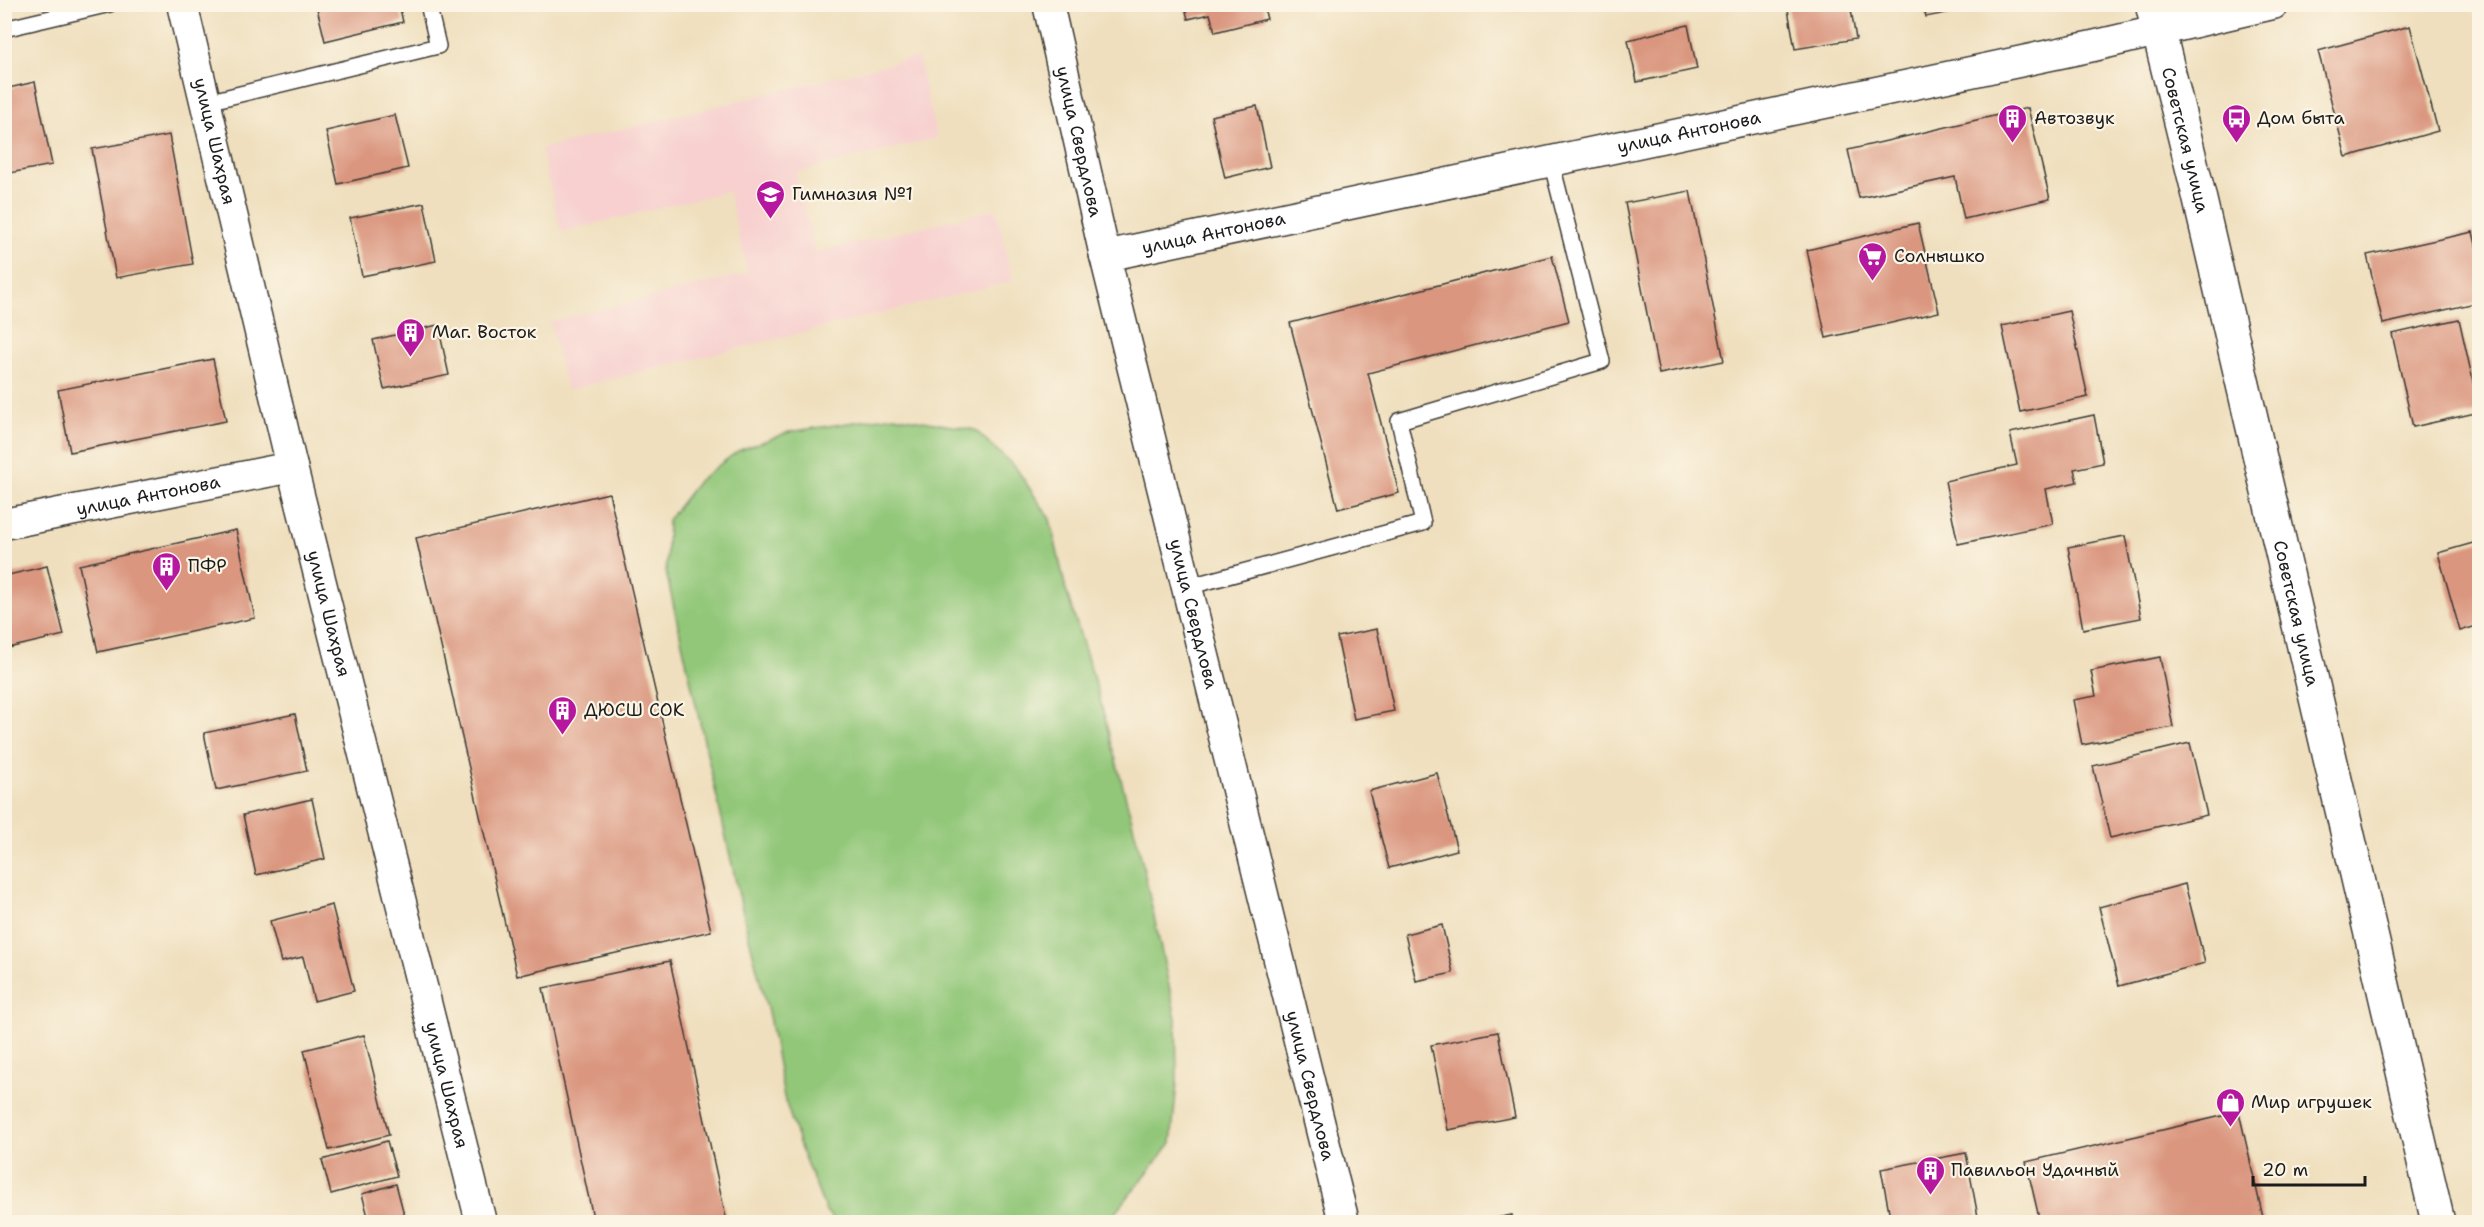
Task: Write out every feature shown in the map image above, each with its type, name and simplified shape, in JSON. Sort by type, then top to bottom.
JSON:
[{"type":"main road","name":"Советская улица","points":[[2155,18],[2197,187],[2438,1222]]},
{"type":"street","name":"улица Шахрая","points":[[182,4],[203,103],[292,467],[481,1222]]},
{"type":"street","name":"улица Свердлова","points":[[1048,4],[1105,256],[1344,1222]]},
{"type":"street","name":"улица Антонова","points":[[1105,256],[1551,161],[2155,18],[2273,4]]},
{"type":"street","name":"улица Антонова","points":[[4,524],[292,467]]},
{"type":"lane","points":[[4,29],[110,4]]},
{"type":"lane","points":[[203,103],[438,46],[428,4]]},
{"type":"lane","points":[[1187,587],[1423,523],[1399,421],[1602,361],[1551,161]]},
{"type":"shaded area","name":"Гимназия №1","points":[[918,57],[937,138],[796,172],[815,253],[996,209],[1013,281],[567,390],[550,322],[748,273],[728,191],[561,232],[541,149]]},
{"type":"green space","points":[[894,416],[975,430],[1016,468],[1050,519],[1066,590],[1098,692],[1139,848],[1176,1018],[1177,1083],[1171,1143],[1108,1222],[836,1222],[826,1211],[802,1152],[784,1097],[769,1016],[745,922],[666,572],[668,520],[699,480],[738,451],[789,432]]},
{"type":"building","points":[[316,4],[399,4],[403,22],[325,41]]},
{"type":"building","points":[[1184,4],[1263,4],[1267,19],[1215,32],[1210,14],[1188,19]]},
{"type":"building","points":[[1787,4],[1850,4],[1856,39],[1795,49]]},
{"type":"building","points":[[1923,4],[1983,4],[1983,6],[1926,17]]},
{"type":"building","points":[[1688,25],[1697,69],[1637,82],[1628,40]]},
{"type":"building","points":[[2410,26],[2438,131],[2346,157],[2318,51]]},
{"type":"building","points":[[35,82],[52,165],[4,174],[4,89]]},
{"type":"building","points":[[1257,106],[1270,167],[1225,178],[1211,116]]},
{"type":"building","points":[[2028,108],[2050,199],[1964,219],[1955,177],[1859,198],[1848,150]]},
{"type":"building","points":[[395,115],[408,168],[338,184],[326,131]]},
{"type":"building","points":[[169,135],[193,264],[116,278],[92,149]]},
{"type":"building","points":[[1690,191],[1724,361],[1659,374],[1625,203]]},
{"type":"building","points":[[424,203],[436,261],[362,276],[350,218]]},
{"type":"building","name":"Солнышко","points":[[1918,223],[1939,312],[1826,338],[1807,250]]},
{"type":"building","points":[[2473,232],[2480,261],[2480,302],[2383,324],[2367,255]]},
{"type":"building","points":[[1552,256],[1569,321],[1368,373],[1399,493],[1338,509],[1290,323]]},
{"type":"building","points":[[2069,311],[2088,397],[2020,412],[2002,326]]},
{"type":"building","points":[[2459,319],[2480,412],[2413,427],[2392,334]]},
{"type":"building","name":"Маг. Восток","points":[[438,325],[449,375],[384,389],[373,340]]},
{"type":"building","points":[[213,359],[226,421],[70,452],[58,390]]},
{"type":"building","points":[[2094,415],[2103,463],[2074,469],[2077,482],[2046,489],[2053,524],[1958,544],[1945,481],[2017,465],[2010,433]]},
{"type":"building","name":"ДЮСШ СОК","points":[[609,493],[711,931],[517,976],[416,538]]},
{"type":"building","name":"ПФР","points":[[236,530],[255,618],[98,652],[79,565]]},
{"type":"building","points":[[2125,536],[2141,618],[2083,629],[2068,547]]},
{"type":"building","points":[[2480,541],[2480,625],[2460,631],[2438,553]]},
{"type":"building","points":[[47,566],[64,635],[4,649],[4,576]]},
{"type":"building","points":[[1377,629],[1394,711],[1354,719],[1337,637]]},
{"type":"building","points":[[2160,657],[2173,727],[2082,745],[2073,700],[2096,696],[2091,671]]},
{"type":"building","points":[[295,714],[307,771],[216,790],[204,733]]},
{"type":"building","points":[[2190,743],[2207,815],[2110,838],[2093,766]]},
{"type":"building","points":[[1437,773],[1457,850],[1389,868],[1369,791]]},
{"type":"building","points":[[312,799],[325,859],[256,875],[243,815]]},
{"type":"building","points":[[2185,884],[2205,963],[2119,986],[2099,907]]},
{"type":"building","points":[[332,905],[354,991],[314,1001],[303,957],[281,962],[270,921]]},
{"type":"building","points":[[1442,925],[1453,973],[1416,981],[1405,934]]},
{"type":"building","points":[[670,961],[727,1222],[594,1222],[543,988]]},
{"type":"building","points":[[1498,1032],[1515,1117],[1448,1130],[1431,1045]]},
{"type":"building","points":[[364,1035],[389,1135],[329,1150],[304,1050]]},
{"type":"building","points":[[2239,1112],[2264,1222],[2040,1222],[2026,1162]]},
{"type":"building","points":[[387,1141],[397,1176],[331,1194],[322,1160]]},
{"type":"building","name":"Павильон Удачный","points":[[1966,1153],[1979,1222],[1891,1222],[1881,1169]]},
{"type":"building","points":[[396,1184],[406,1222],[361,1222],[369,1220],[362,1194]]},
{"type":"building","points":[[1512,1215],[1513,1222],[1481,1222],[1481,1221]]},
{"type":"place","name":"Автозвук","points":[[2013,144]]},
{"type":"place","name":"Дом быта","points":[[2236,144]]},
{"type":"place","name":"Гимназия №1","points":[[771,220]]},
{"type":"place","name":"Солнышко","points":[[1873,282]]},
{"type":"place","name":"Маг. Восток","points":[[411,358]]},
{"type":"place","name":"ПФР","points":[[167,592]]},
{"type":"place","name":"ДЮСШ СОК","points":[[563,736]]},
{"type":"place","name":"Мир игрушек","points":[[2230,1128]]},
{"type":"place","name":"Павильон Удачный","points":[[1930,1196]]}]
